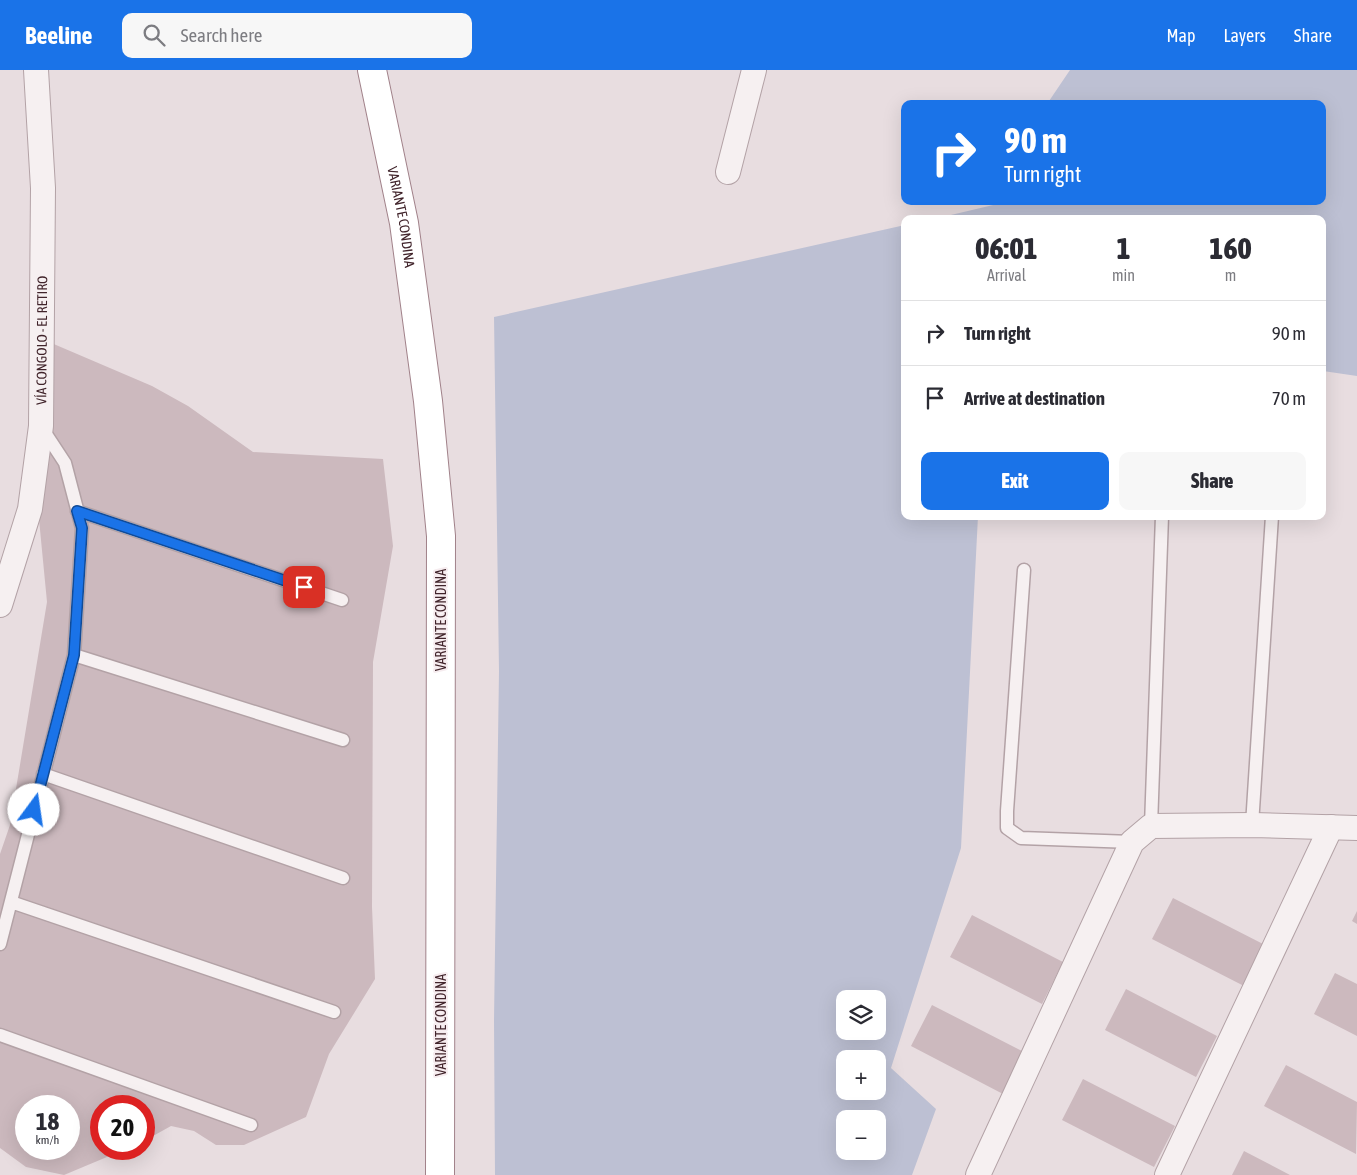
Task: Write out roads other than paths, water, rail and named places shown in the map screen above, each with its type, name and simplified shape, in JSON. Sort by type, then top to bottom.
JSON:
[{"type":"highway","name":"VARIANTE CONDINA","points":[[372,70],[404,223],[428,401],[441,536],[442,921],[440,1175]]},
{"type":"street","name":"VÍA CONGOLO - EL RETIRO","points":[[0,605],[30,509],[41,426],[43,188],[36,70]]},
{"type":"street","points":[[728,172],[754,70]]},
{"type":"street","points":[[978,1175],[1132,842],[1151,826],[1252,825],[1357,828]]},
{"type":"street","points":[[1167,1175],[1331,827]]},
{"type":"lane","points":[[0,944],[74,655],[82,528],[65,463],[41,426]]},
{"type":"lane","points":[[77,511],[342,600]]},
{"type":"lane","points":[[1151,826],[1162,520]]},
{"type":"lane","points":[[1252,825],[1272,520]]},
{"type":"lane","points":[[1024,570],[1006,811],[1008,828],[1021,838],[1132,842]]},
{"type":"lane","points":[[74,655],[343,740]]},
{"type":"lane","points":[[43,774],[343,878]]},
{"type":"lane","points":[[11,902],[334,1012]]},
{"type":"lane","points":[[0,1034],[251,1125]]}]
